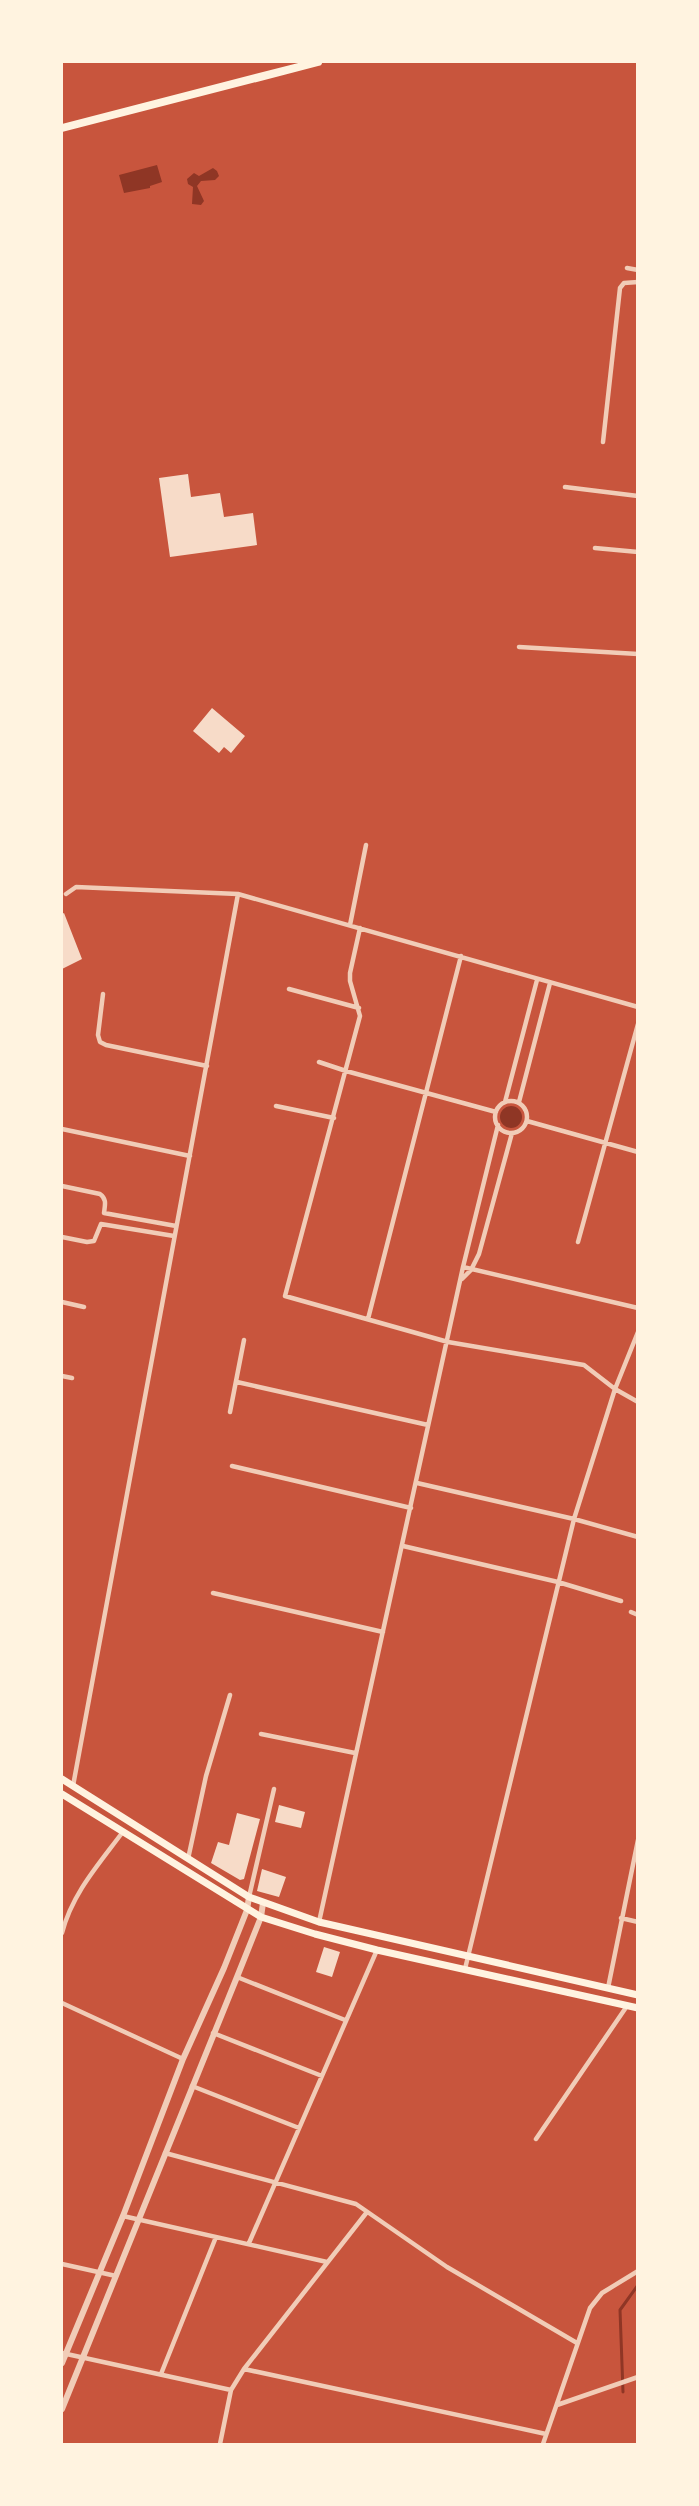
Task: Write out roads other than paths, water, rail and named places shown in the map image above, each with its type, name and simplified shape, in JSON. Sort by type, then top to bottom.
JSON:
[{"type":"main road","points":[[62,128],[318,62]]},
{"type":"main road","points":[[62,1779],[249,1897],[263,1903],[319,1922],[638,1995]]},
{"type":"main road","points":[[62,1794],[261,1917],[377,1950],[638,2008]]},
{"type":"street","points":[[627,268],[638,270]]},
{"type":"street","points":[[603,442],[620,288],[624,283],[638,282]]},
{"type":"street","points":[[565,487],[638,496]]},
{"type":"street","points":[[595,548],[638,552]]},
{"type":"street","points":[[519,647],[638,654]]},
{"type":"street","points":[[350,925],[366,845]]},
{"type":"street","points":[[66,894],[76,887],[238,894],[638,1007]]},
{"type":"street","points":[[73,1786],[238,894]]},
{"type":"street","points":[[360,928],[350,972],[350,981],[360,1016],[285,1296],[448,1342],[584,1365],[615,1389],[638,1402]]},
{"type":"street","points":[[368,1319],[461,956]]},
{"type":"street","points":[[496,1112],[505,1102],[537,980]]},
{"type":"street","points":[[519,1102],[550,984]]},
{"type":"street","points":[[289,989],[359,1008]]},
{"type":"street","points":[[103,994],[98,1035],[100,1042],[207,1066]]},
{"type":"street","points":[[578,1242],[638,1024]]},
{"type":"street","points":[[319,1062],[496,1112]]},
{"type":"street","points":[[498,1125],[504,1131],[512,1133],[520,1130],[527,1121],[526,1110],[519,1102],[505,1102]]},
{"type":"street","points":[[276,1106],[334,1118]]},
{"type":"street","points":[[319,1922],[463,1267],[498,1125],[496,1112]]},
{"type":"street","points":[[527,1121],[638,1152]]},
{"type":"street","points":[[62,1129],[190,1156]]},
{"type":"street","points":[[461,1281],[471,1270],[479,1254],[512,1133]]},
{"type":"street","points":[[62,1186],[100,1194],[105,1202],[104,1213],[176,1226]]},
{"type":"street","points":[[62,1237],[87,1242],[94,1240],[101,1224],[174,1236]]},
{"type":"street","points":[[463,1267],[638,1308]]},
{"type":"street","points":[[62,1302],[84,1307]]},
{"type":"street","points":[[465,1969],[574,1519],[615,1389],[638,1332]]},
{"type":"street","points":[[230,1412],[244,1340]]},
{"type":"street","points":[[62,1376],[72,1378]]},
{"type":"street","points":[[237,1382],[428,1425]]},
{"type":"street","points":[[232,1466],[411,1508]]},
{"type":"street","points":[[417,1483],[574,1519],[638,1537]]},
{"type":"street","points":[[403,1546],[558,1582],[621,1601]]},
{"type":"street","points":[[213,1593],[382,1632]]},
{"type":"street","points":[[631,1612],[638,1615]]},
{"type":"street","points":[[188,1859],[206,1776],[230,1695]]},
{"type":"street","points":[[261,1734],[355,1753]]},
{"type":"street","points":[[62,2363],[63,2353],[123,2216],[183,2059],[247,1910],[274,1789]]},
{"type":"street","points":[[62,1933],[66,1915],[78,1892],[122,1833]]},
{"type":"street","points":[[608,1988],[638,1840]]},
{"type":"street","points":[[62,2409],[212,2032],[261,1917],[263,1903]]},
{"type":"street","points":[[621,1918],[638,1922]]},
{"type":"street","points":[[249,2243],[377,1950]]},
{"type":"street","points":[[237,1977],[345,2020]]},
{"type":"street","points":[[62,2003],[183,2059]]},
{"type":"street","points":[[536,2139],[627,2006]]},
{"type":"street","points":[[212,2032],[322,2076]]},
{"type":"street","points":[[192,2086],[299,2128]]},
{"type":"street","points":[[165,2153],[356,2204],[447,2267],[577,2343]]},
{"type":"street","points":[[220,2445],[231,2390],[244,2369],[367,2212]]},
{"type":"street","points":[[123,2216],[327,2262]]},
{"type":"street","points":[[161,2374],[216,2237]]},
{"type":"street","points":[[62,2264],[116,2276]]},
{"type":"street","points":[[543,2445],[590,2308],[602,2293],[638,2271]]},
{"type":"street","points":[[63,2353],[231,2390]]},
{"type":"street","points":[[244,2369],[546,2434]]},
{"type":"street","points":[[557,2405],[635,2377]]},
{"type":"waterway","points":[[623,2392],[620,2310],[638,2285]]}]
